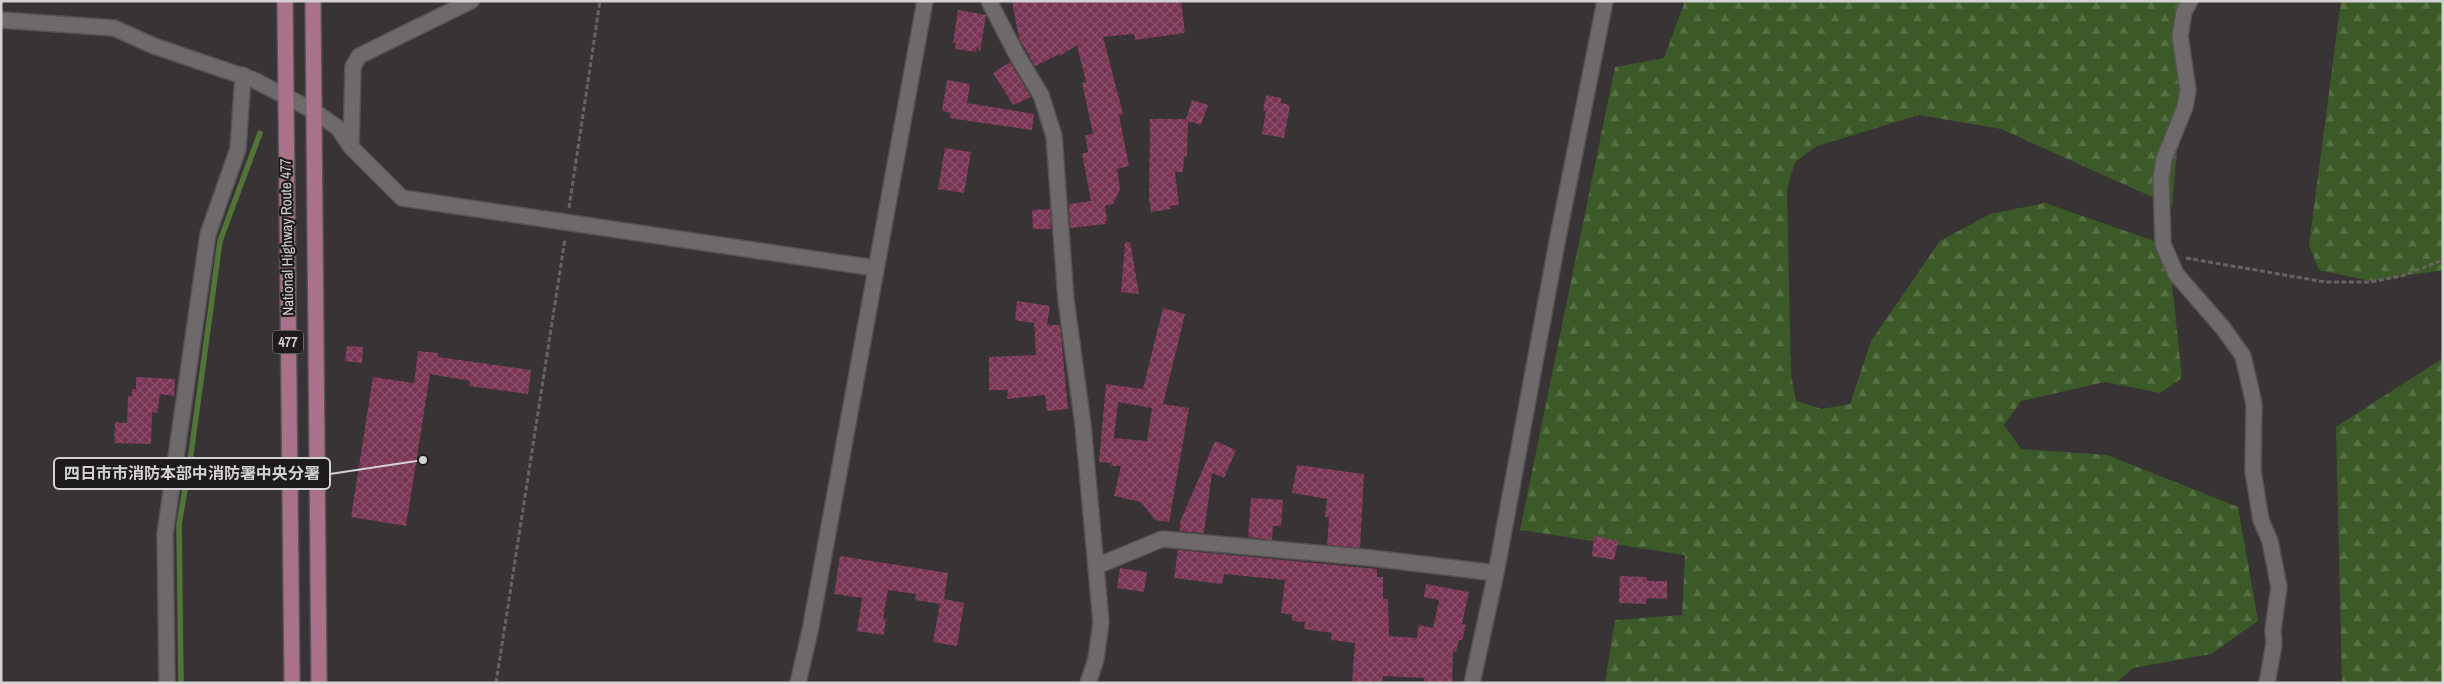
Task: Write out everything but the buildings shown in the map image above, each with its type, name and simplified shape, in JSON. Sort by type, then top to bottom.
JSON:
[{"type":"highway","name":"National Highway Route 477","points":[[285,1],[292,683]]},
{"type":"highway","name":"National Highway Route 477","points":[[313,1],[319,683]]},
{"type":"street","points":[[351,147],[353,67],[359,56],[471,1]]},
{"type":"street","points":[[798,683],[810,631],[925,1]]},
{"type":"street","points":[[989,1],[1018,58],[1041,95],[1054,136],[1066,300],[1083,425],[1101,622],[1096,659],[1088,683]]},
{"type":"street","points":[[1472,683],[1496,573],[1558,237],[1605,1]]},
{"type":"street","points":[[2190,1],[2184,12],[2180,36],[2188,90],[2185,106],[2164,160],[2161,178],[2163,244],[2176,274],[2186,288],[2223,328],[2243,356],[2254,404],[2253,471],[2260,520],[2270,541],[2279,587],[2273,630],[2274,644],[2267,683]]},
{"type":"street","points":[[1,20],[114,28],[154,46],[243,76],[314,111],[338,128],[351,147],[402,198],[875,268]]},
{"type":"street","points":[[167,683],[165,534],[208,234],[238,149],[243,76]]},
{"type":"street","points":[[1097,566],[1162,539],[1371,558],[1496,573]]},
{"type":"path","points":[[496,683],[600,1]]},
{"type":"path","points":[[2166,252],[2198,262],[2324,282],[2378,281],[2402,276],[2443,260]]},
{"type":"green space","points":[[1685,1],[2184,1],[2183,83],[2172,206],[2001,129],[1919,115],[1817,146],[1795,162],[1787,189],[1791,374],[1796,401],[1822,409],[1850,404],[1871,341],[1940,241],[1990,214],[2045,203],[2154,241],[2170,265],[2182,378],[2160,393],[2105,382],[2021,401],[2004,425],[2021,449],[2107,455],[2238,507],[2258,621],[2211,654],[2133,668],[2116,683],[1605,683],[1615,620],[1682,615],[1685,555],[1520,530],[1615,67],[1664,58]]},
{"type":"green space","points":[[2341,1],[2443,1],[2443,270],[2370,281],[2319,270],[2309,245]]},
{"type":"green space","points":[[2443,358],[2443,683],[2342,683],[2336,427]]},
{"type":"waterway","points":[[181,683],[179,524],[190,461],[220,241],[260,133]]},
{"type":"place","name":"四日市市消防本部中消防署中央分署","points":[[423,460]]}]
